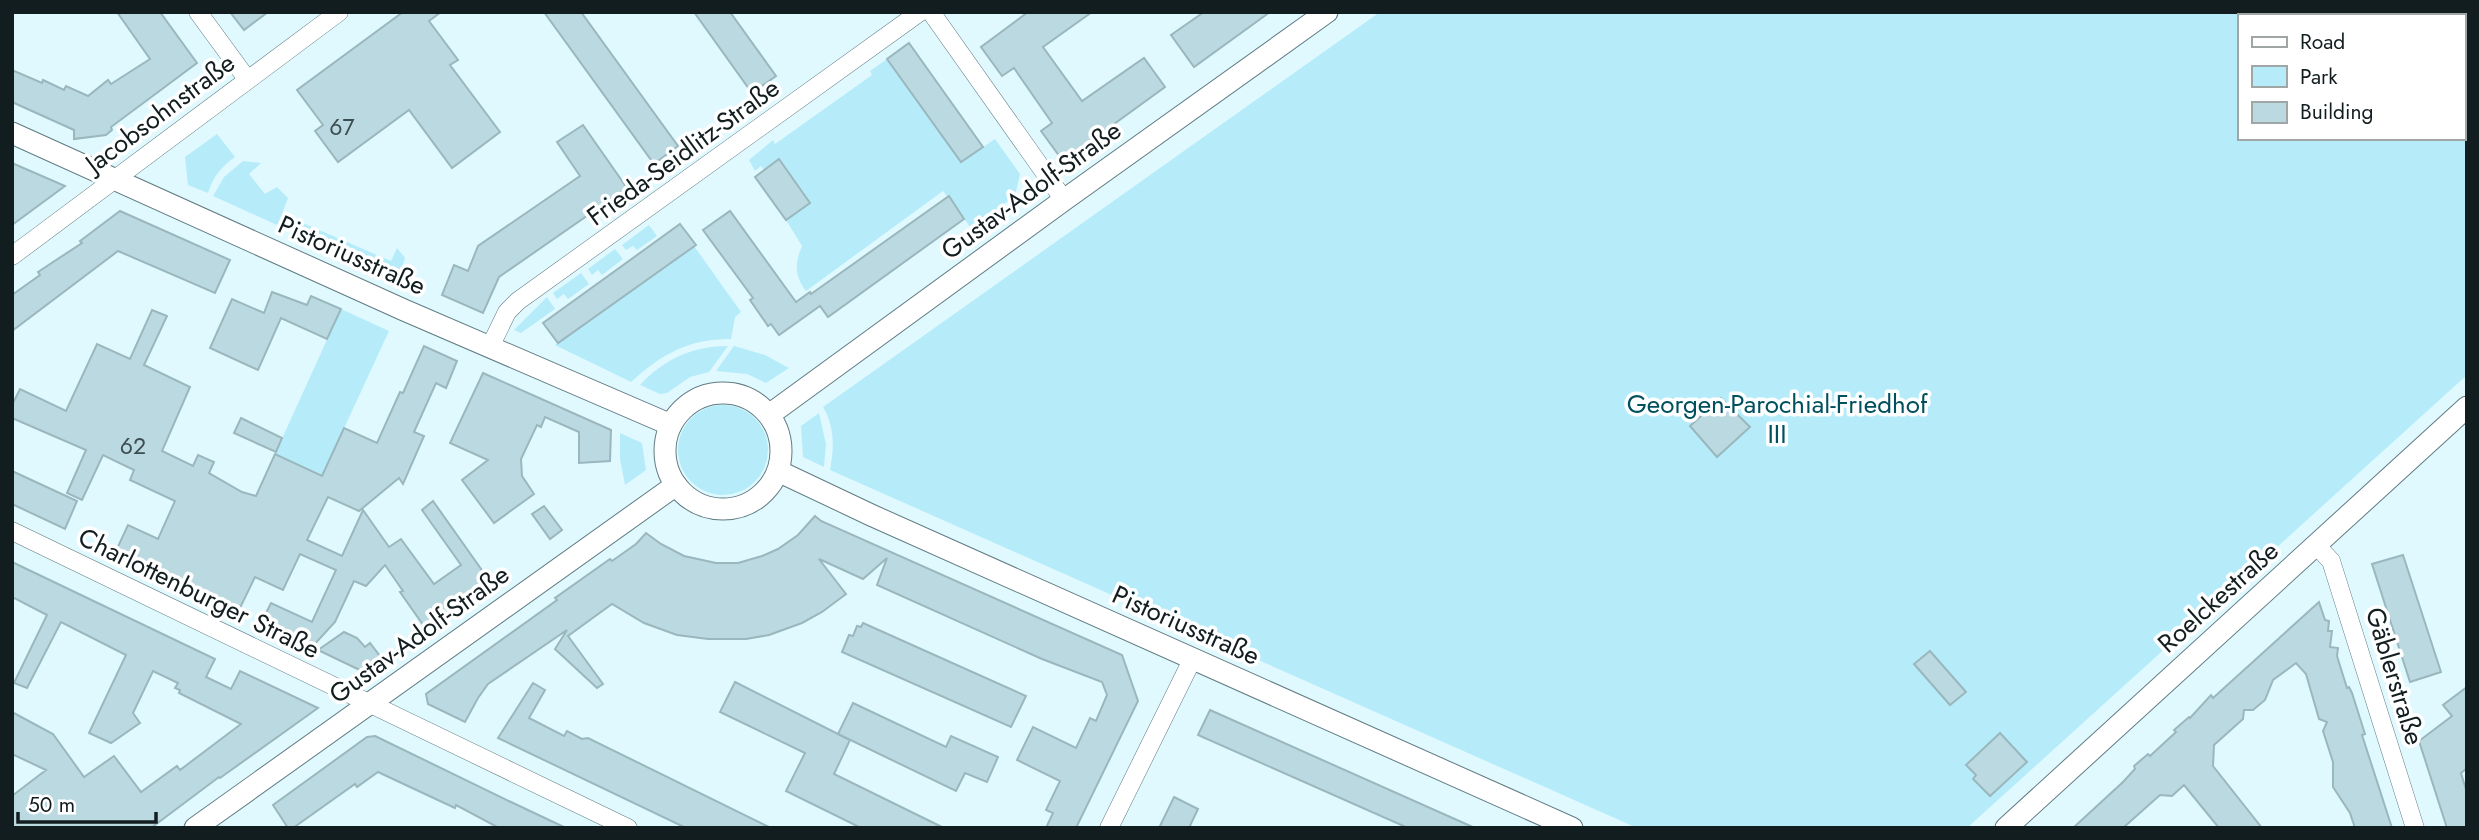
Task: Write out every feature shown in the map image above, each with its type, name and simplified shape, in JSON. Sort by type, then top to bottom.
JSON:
[{"type":"street","points":[[198,12],[247,79]]},
{"type":"street","name":"Jacobsohnstraße","points":[[12,256],[339,12]]},
{"type":"street","name":"Frieda-Seidlitz-Straße","points":[[490,347],[508,312],[518,301],[920,12]]},
{"type":"street","points":[[932,12],[1064,200]]},
{"type":"street","name":"Gustav-Adolf-Straße","points":[[769,415],[1327,12]]},
{"type":"street","name":"Pistoriusstraße","points":[[12,133],[671,425]]},
{"type":"street","points":[[715,393],[734,394],[752,400],[769,415],[777,428],[782,446],[778,471],[760,496],[749,503],[725,509],[700,505],[676,485],[666,462],[665,443],[671,425],[682,410],[697,398],[715,393]]},
{"type":"street","name":"Roelckestraße","points":[[2006,828],[2467,407]]},
{"type":"street","name":"Pistoriusstraße","points":[[778,471],[1572,828]]},
{"type":"street","name":"Gustav-Adolf-Straße","points":[[195,828],[676,485]]},
{"type":"street","name":"Charlottenburger Straße","points":[[12,531],[624,827]]},
{"type":"street","name":"Gäblerstraße","points":[[2316,545],[2331,561],[2416,828]]},
{"type":"street","points":[[1109,828],[1193,658]]},
{"type":"green space","name":"Georgen-Parochial-Friedhof III","points":[[1380,12],[2467,12],[2467,375],[1967,828],[1637,828],[830,470],[830,422],[823,407]]},
{"type":"green space","points":[[887,59],[961,162],[995,139],[1020,174],[1015,196],[971,228],[943,191],[806,291],[799,280],[797,269],[802,246],[786,220],[809,203],[778,160],[764,170],[761,166],[755,171],[749,160],[773,140],[775,144],[872,75],[870,71]]},
{"type":"green space","points":[[217,134],[235,157],[218,173],[208,193],[188,185],[185,157]]},
{"type":"green space","points":[[243,161],[261,163],[249,174],[265,194],[277,187],[288,198],[282,214],[391,261],[397,248],[405,258],[398,280],[213,196],[224,177]]},
{"type":"green space","points":[[649,225],[657,236],[637,250],[633,246],[626,250],[622,245]]},
{"type":"green space","points":[[694,246],[741,312],[735,317],[731,339],[702,342],[676,350],[654,363],[631,382],[555,345]]},
{"type":"green space","points":[[615,249],[623,259],[602,275],[598,270],[592,275],[588,269]]},
{"type":"green space","points":[[581,273],[589,284],[568,299],[564,294],[557,299],[553,293]]},
{"type":"green space","points":[[547,297],[555,309],[521,333],[514,330]]},
{"type":"green space","points":[[341,309],[389,331],[322,476],[275,454]]},
{"type":"green space","points":[[728,346],[709,372],[690,377],[667,393],[660,394],[640,385],[669,361],[691,351]]},
{"type":"green space","points":[[734,346],[765,355],[789,368],[766,383],[747,374],[716,371]]},
{"type":"green space","points":[[714,405],[732,405],[748,412],[761,425],[768,441],[768,459],[761,475],[748,488],[732,495],[714,495],[698,488],[685,475],[678,459],[678,441],[685,425],[698,412]]},
{"type":"green space","points":[[819,413],[826,444],[824,467],[803,457],[801,426]]},
{"type":"green space","points":[[620,433],[642,443],[646,470],[625,485],[620,459]]},
{"type":"building","points":[[117,12],[160,12],[197,63],[111,127],[112,130],[106,135],[74,139],[74,130],[12,102],[12,70],[42,83],[43,80],[64,90],[66,86],[88,96],[108,80],[111,84],[150,59]]},
{"type":"building","points":[[230,12],[268,12],[244,30]]},
{"type":"building","points":[[403,12],[441,12],[429,21],[458,60],[450,65],[500,132],[452,168],[409,110],[338,162],[315,131],[323,125],[297,90]]},
{"type":"building","points":[[544,12],[581,12],[678,146],[654,164]]},
{"type":"building","points":[[694,12],[730,12],[776,76],[752,93]]},
{"type":"building","points":[[1028,12],[1092,12],[1043,47],[1082,101],[1144,58],[1165,87],[1063,161],[1041,131],[1052,123],[1014,68],[1002,76],[981,47]]},
{"type":"building","points":[[1204,12],[1270,12],[1194,67],[1171,35]]},
{"type":"building","points":[[909,43],[983,147],[961,162],[887,59]]},
{"type":"building","points":[[583,125],[627,188],[499,277],[483,313],[442,295],[454,265],[468,271],[478,246],[580,176],[557,142]]},
{"type":"building","points":[[779,159],[810,203],[786,220],[755,177]]},
{"type":"building","points":[[12,163],[65,186],[12,225]]},
{"type":"building","points":[[949,196],[964,219],[828,317],[820,306],[779,335],[771,324],[768,326],[750,300],[753,298],[703,230],[730,211],[796,302]]},
{"type":"building","points":[[120,211],[230,260],[215,293],[118,251],[12,331],[12,295],[40,275],[38,272],[82,243],[80,241]]},
{"type":"building","points":[[680,224],[696,245],[558,343],[543,323]]},
{"type":"building","points":[[272,292],[307,305],[311,296],[341,309],[327,339],[281,318],[258,370],[210,348],[232,299],[264,313]]},
{"type":"building","points":[[152,310],[167,316],[144,365],[190,387],[162,451],[193,466],[198,455],[214,462],[209,473],[242,492],[256,496],[275,454],[322,476],[344,428],[377,443],[424,346],[457,361],[446,388],[436,383],[414,432],[424,436],[403,484],[399,478],[359,511],[328,497],[307,540],[342,556],[363,510],[389,547],[401,539],[434,584],[461,565],[422,510],[433,501],[491,583],[426,629],[385,565],[366,586],[354,581],[335,622],[312,647],[261,623],[271,603],[312,622],[336,570],[300,554],[283,590],[255,577],[238,612],[115,553],[128,525],[158,539],[175,501],[130,480],[134,470],[103,455],[82,500],[67,493],[86,450],[12,418],[12,405],[20,389],[66,411],[97,344],[130,359]]},
{"type":"building","points":[[483,373],[611,430],[610,461],[579,463],[579,432],[545,417],[541,427],[537,425],[521,459],[522,476],[534,494],[494,523],[462,480],[488,460],[450,443]]},
{"type":"building","points":[[1721,398],[1750,427],[1717,457],[1690,426]]},
{"type":"building","points":[[241,418],[282,438],[276,452],[234,433]]},
{"type":"building","points":[[12,471],[77,501],[65,529],[12,504]]},
{"type":"building","points":[[544,506],[562,530],[550,539],[532,514]]},
{"type":"building","points":[[815,516],[1122,655],[1138,701],[1076,828],[1046,828],[1053,813],[1046,810],[1060,781],[1017,760],[1033,727],[1076,748],[1090,718],[1096,721],[1107,695],[1102,682],[1042,659],[877,585],[887,558],[863,579],[819,559],[846,594],[802,623],[769,635],[746,639],[708,639],[677,635],[644,623],[612,604],[568,636],[603,684],[597,688],[555,649],[567,630],[488,684],[465,722],[428,704],[426,694],[557,600],[555,598],[636,544],[646,533],[684,556],[716,563],[738,563],[778,549],[798,535]]},
{"type":"building","points":[[2403,555],[2441,672],[2410,682],[2372,564]]},
{"type":"building","points":[[12,562],[215,659],[206,677],[231,689],[240,671],[318,708],[151,828],[12,828],[12,796],[46,770],[12,754],[12,712],[53,734],[84,777],[114,756],[141,792],[177,766],[180,770],[241,724],[179,693],[180,690],[175,688],[178,683],[153,671],[133,713],[140,723],[111,743],[89,733],[126,655],[61,622],[27,688],[14,683],[47,615],[12,597]]},
{"type":"building","points":[[2319,602],[2325,620],[2329,621],[2328,631],[2332,631],[2330,647],[2338,648],[2337,656],[2347,688],[2349,687],[2352,693],[2365,734],[2362,735],[2392,828],[2355,828],[2350,813],[2333,787],[2333,762],[2323,731],[2327,722],[2319,719],[2306,674],[2296,663],[2273,680],[2265,700],[2253,710],[2244,710],[2243,719],[2214,745],[2213,766],[2262,828],[2219,828],[2184,785],[2172,796],[2160,795],[2123,828],[2073,828],[2123,782],[2135,769],[2134,766],[2148,754],[2150,756],[2176,732],[2174,730],[2190,718],[2211,695],[2213,698]]},
{"type":"building","points":[[863,623],[1026,696],[1011,727],[842,652],[849,635],[853,636],[857,626],[861,627]]},
{"type":"building","points":[[344,632],[357,638],[365,647],[370,643],[383,660],[366,673],[318,650]]},
{"type":"building","points":[[1930,651],[1966,692],[1950,705],[1914,664]]},
{"type":"building","points":[[735,682],[850,740],[834,774],[944,828],[861,828],[786,791],[805,753],[720,712]]},
{"type":"building","points":[[533,683],[545,690],[529,718],[564,736],[567,731],[582,739],[588,738],[771,828],[686,828],[498,738]]},
{"type":"building","points":[[2467,687],[2467,768],[2461,773],[2467,793],[2467,828],[2447,828],[2419,741],[2452,716],[2443,705]]},
{"type":"building","points":[[853,703],[946,747],[951,736],[998,757],[987,782],[965,773],[956,791],[838,734]]},
{"type":"building","points":[[1210,710],[1475,828],[1408,828],[1198,735]]},
{"type":"building","points":[[2000,733],[2027,762],[1990,796],[1973,779],[1976,775],[1966,765]]},
{"type":"building","points":[[375,736],[566,828],[499,828],[456,805],[455,808],[378,772],[357,787],[355,784],[293,828],[288,828],[273,805],[367,737]]},
{"type":"building","points":[[1174,797],[1198,809],[1189,828],[1159,828]]}]
